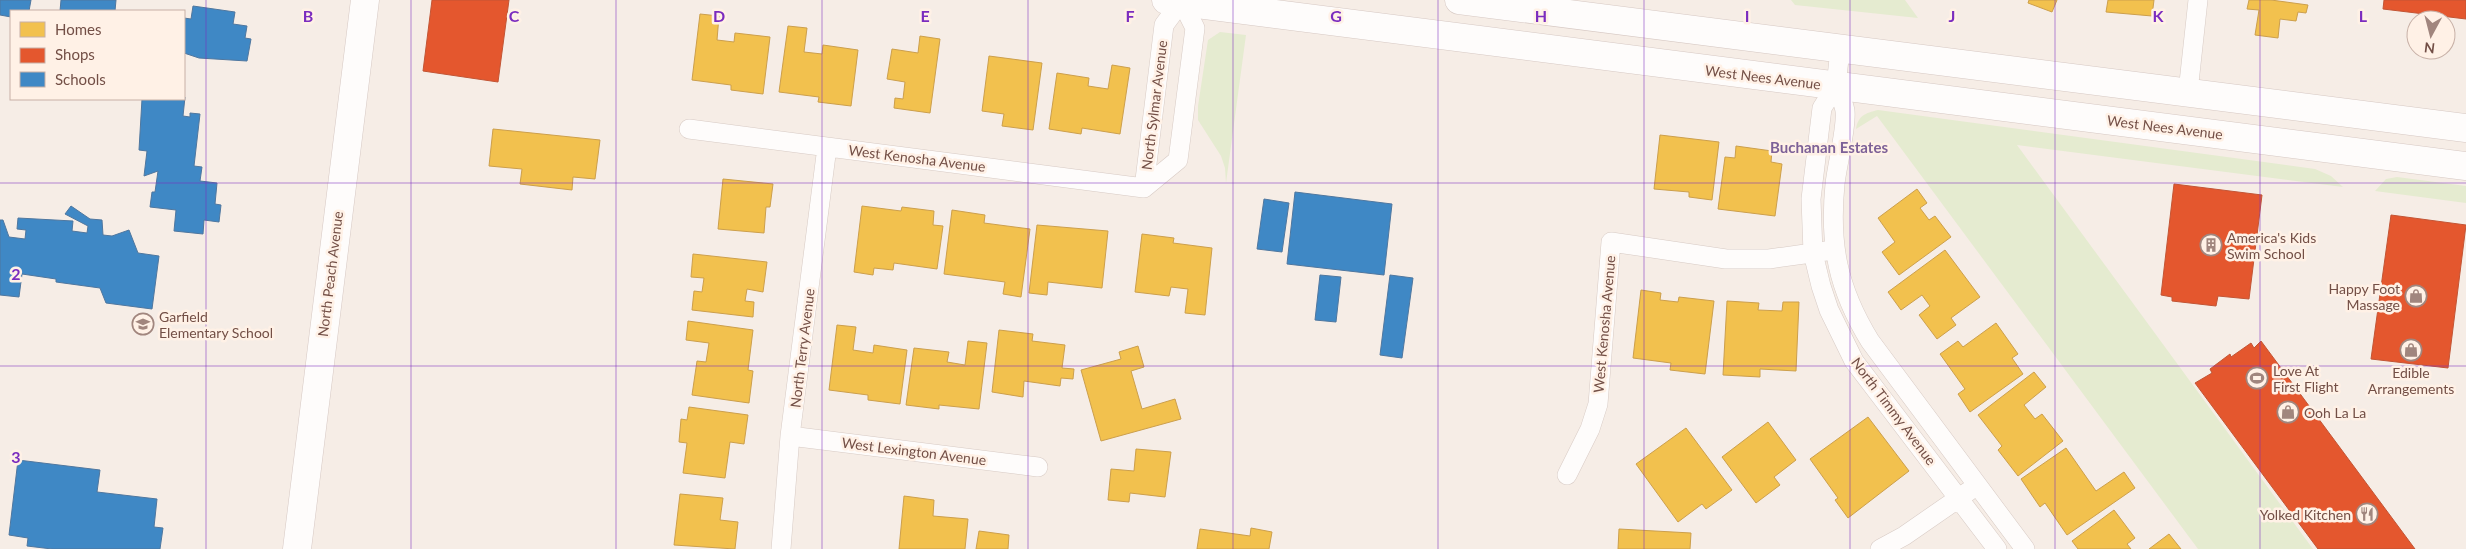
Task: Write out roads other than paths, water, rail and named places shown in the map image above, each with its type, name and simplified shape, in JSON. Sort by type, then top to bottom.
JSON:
[{"type":"main road","name":"North Peach Avenue","points":[[297,549],[365,0]]},
{"type":"main road","points":[[1459,0],[1840,50],[2466,128]]},
{"type":"main road","name":"West Nees Avenue","points":[[1176,1],[2361,152]]},
{"type":"main road","points":[[1971,102],[2056,96],[2161,109],[2177,104],[2188,92]]},
{"type":"main road","points":[[2361,152],[2427,143],[2466,149]]},
{"type":"main road","points":[[2361,152],[2466,166]]},
{"type":"street","points":[[2188,92],[2198,0]]},
{"type":"street","name":"North Sylmar Avenue","points":[[1176,1],[1195,28],[1178,160],[1144,188],[1164,25],[1176,1]]},
{"type":"street","name":"North Timmy Avenue","points":[[1840,50],[1836,86],[1822,108],[1811,199],[1813,253],[1828,310],[1854,361],[1997,549]]},
{"type":"street","name":"North Timmy Avenue","points":[[1836,86],[1845,111],[1833,216],[1834,250],[1847,295],[1866,335],[2025,549]]},
{"type":"street","name":"West Kenosha Avenue","points":[[689,129],[1144,188]]},
{"type":"street","name":"North Terry Avenue","points":[[781,549],[790,436],[827,147]]},
{"type":"street","name":"West Kenosha Avenue","points":[[1567,475],[1590,429],[1598,404],[1612,242],[1726,259],[1769,259],[1834,250]]},
{"type":"street","name":"West Lexington Avenue","points":[[790,436],[1038,467]]},
{"type":"street","points":[[1880,549],[1904,536],[1977,485]]},
{"type":"place","name":"America's Kids Swim School","points":[[2211,245]]},
{"type":"place","name":"Happy Foot Massage","points":[[2416,296]]},
{"type":"place","name":"Garfield Elementary School","points":[[143,324]]},
{"type":"place","name":"Edible Arrangements","points":[[2411,350]]},
{"type":"place","name":"Love At First Flight","points":[[2257,378]]},
{"type":"place","name":"Ooh La La","points":[[2288,412]]},
{"type":"place","name":"Yolked Kitchen","points":[[2367,514]]},
{"type":"district","name":"Buchanan Estates","points":[[1829,147]]}]
